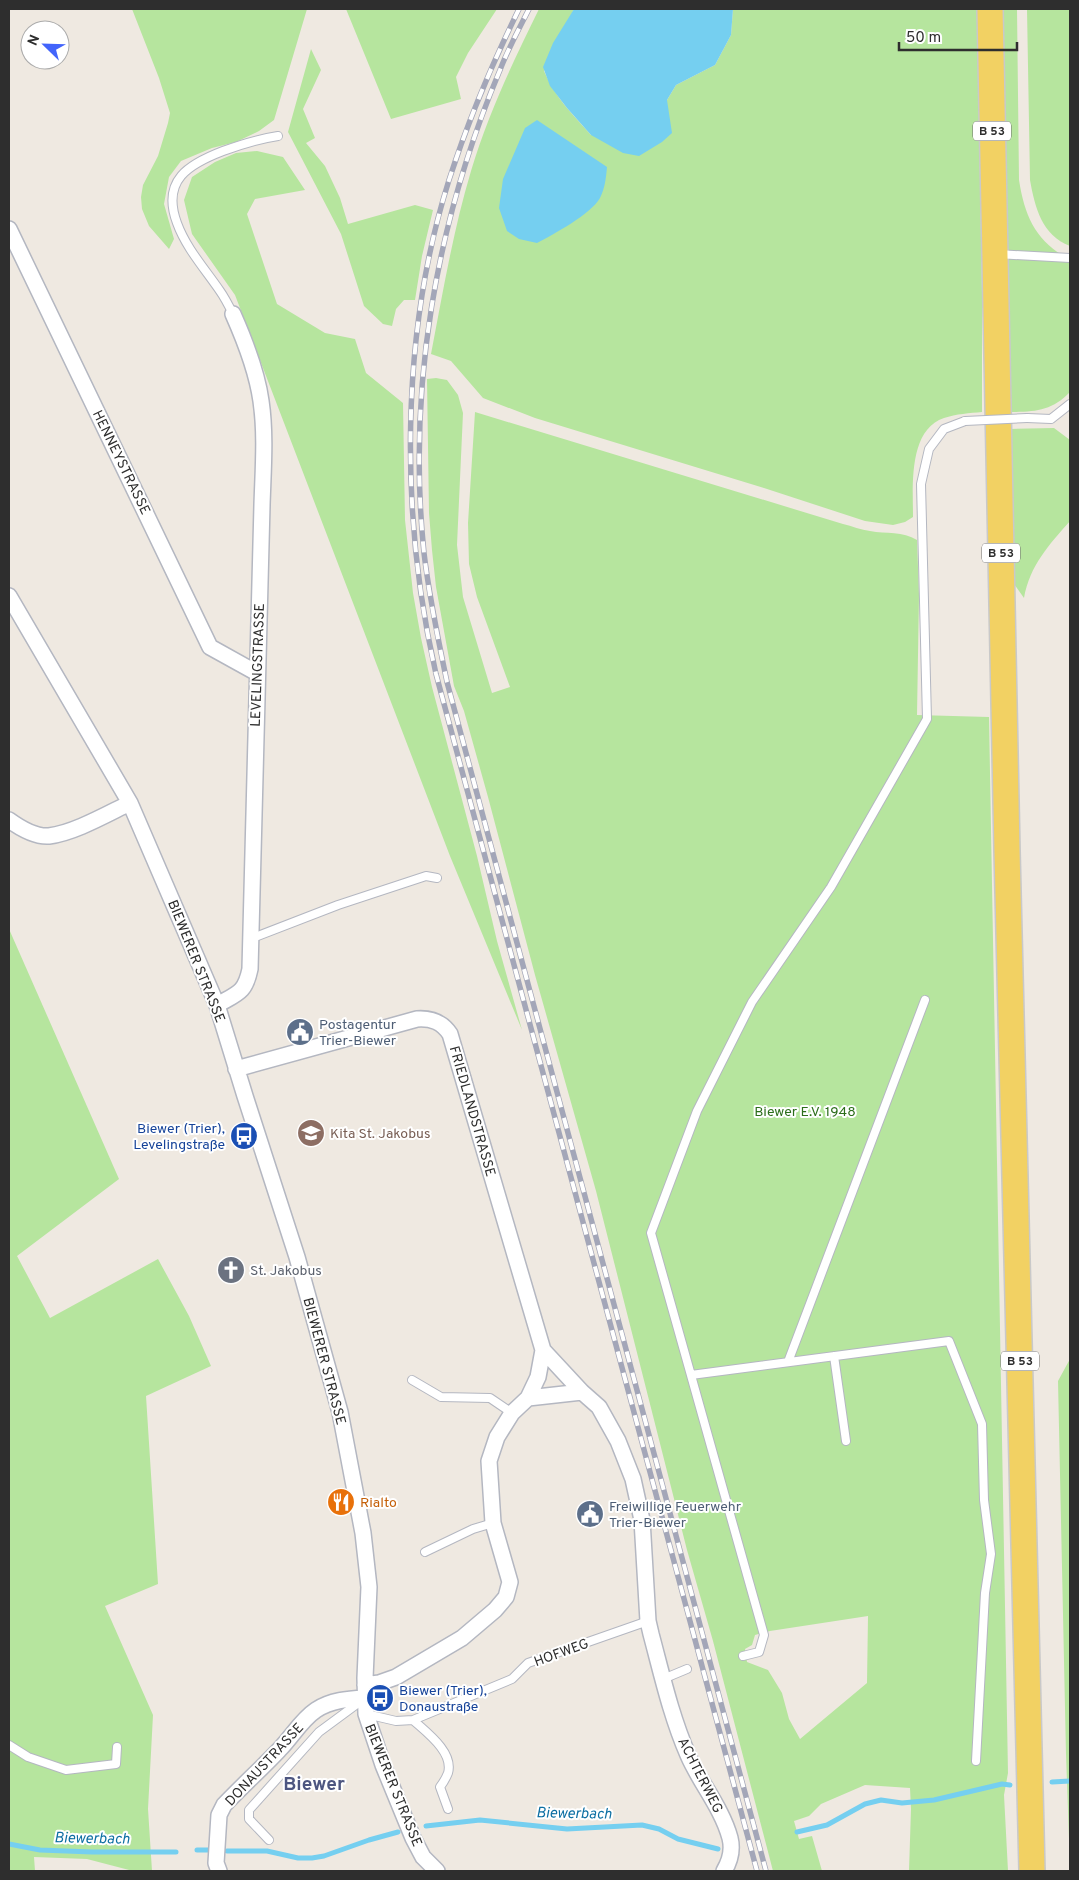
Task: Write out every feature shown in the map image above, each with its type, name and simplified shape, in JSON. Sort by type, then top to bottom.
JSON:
[{"type":"main road","name":"B 53","points":[[990,9],[1032,1871]]},
{"type":"street","name":"HENNEYSTRASSE","points":[[9,229],[210,647],[257,673]]},
{"type":"street","name":"LEVELINGSTRASSE","points":[[217,1005],[238,993],[247,984],[250,969],[264,436],[261,402],[248,352],[233,314]]},
{"type":"street","name":"BIEWERER STRASSE","points":[[9,596],[130,804],[217,1005],[297,1256],[340,1412],[363,1533],[369,1587],[365,1692],[366,1714],[383,1765],[414,1838],[423,1856],[437,1871]]},
{"type":"street","points":[[9,820],[28,832],[48,836],[71,830],[130,804]]},
{"type":"street","name":"FRIEDLANDSTRASSE","points":[[236,1069],[417,1019],[427,1018],[444,1025],[450,1034],[543,1350],[582,1392],[599,1406],[618,1441],[633,1479],[642,1520],[648,1620]]},
{"type":"street","points":[[528,1398],[538,1377],[543,1350]]},
{"type":"street","points":[[528,1398],[582,1392]]},
{"type":"street","name":"DONAUSTRASSE","points":[[218,1867],[219,1816],[224,1805],[281,1748],[315,1710],[329,1703],[365,1692],[379,1683],[396,1677],[462,1638],[495,1610],[506,1597],[510,1582],[493,1523],[489,1461],[497,1437],[512,1414],[528,1398]]},
{"type":"street","name":"ACHTERWEG","points":[[648,1620],[673,1716],[689,1756],[722,1818],[730,1839],[731,1856],[724,1871]]},
{"type":"lane","points":[[233,314],[221,292],[182,236],[173,210],[174,190],[183,173],[190,166],[204,158],[254,139],[278,136]]},
{"type":"lane","points":[[995,254],[1070,258]]},
{"type":"lane","points":[[743,1656],[759,1652],[764,1635],[651,1233],[697,1111],[752,1002],[831,887],[927,719],[921,484],[929,449],[944,429],[965,422],[1027,418],[1051,419],[1070,404]]},
{"type":"lane","points":[[250,938],[338,905],[426,876],[437,878]]},
{"type":"lane","points":[[788,1362],[925,1000]]},
{"type":"lane","points":[[691,1375],[949,1341],[982,1424],[984,1500],[991,1554],[985,1593],[976,1761]]},
{"type":"lane","points":[[834,1356],[846,1441]]},
{"type":"lane","points":[[412,1380],[441,1397],[490,1398],[512,1414]]},
{"type":"lane","points":[[425,1552],[474,1529],[493,1523]]},
{"type":"lane","name":"HOFWEG","points":[[366,1714],[396,1720],[412,1720],[512,1679],[528,1663],[648,1620]]},
{"type":"lane","points":[[663,1679],[687,1669]]},
{"type":"lane","points":[[269,1840],[249,1819],[249,1810],[319,1732],[365,1692]]},
{"type":"lane","points":[[412,1720],[441,1746],[448,1765],[448,1774],[440,1787],[448,1808]]},
{"type":"lane","points":[[9,1745],[28,1757],[66,1770],[116,1764],[117,1746]]},
{"type":"green space","points":[[132,9],[307,9],[274,120],[259,131],[236,142],[212,148],[181,161],[169,177],[164,204],[174,239],[169,249],[149,226],[142,209],[141,197],[143,185],[158,156],[170,113],[159,78]]},
{"type":"green space","points":[[346,9],[497,9],[468,53],[456,77],[461,99],[391,119]]},
{"type":"green space","points":[[539,9],[574,9],[544,71],[559,97],[591,135],[667,100],[676,85],[715,65],[731,35],[733,9],[977,9],[982,412],[944,418],[932,424],[924,434],[918,447],[913,476],[913,517],[905,522],[893,525],[865,521],[535,418],[483,398],[451,361],[431,354],[454,239],[471,171],[493,109]]},
{"type":"green space","points":[[1001,9],[1017,9],[1019,180],[1025,206],[1034,227],[1041,236],[1058,253],[1070,260],[1070,392],[1049,407],[1027,412],[1009,412],[1008,263]]},
{"type":"green space","points":[[1027,9],[1070,9],[1070,246],[1060,241],[1046,228],[1034,201],[1030,180]]},
{"type":"green space","points":[[311,49],[321,70],[303,109],[315,138],[306,143],[325,166],[340,198],[348,224],[415,205],[433,210],[422,256],[415,300],[404,300],[396,309],[392,326],[383,324],[364,306],[341,234],[288,132]]},
{"type":"green space","points":[[257,151],[283,157],[305,190],[255,199],[247,214],[277,304],[325,333],[355,339],[366,373],[403,403],[405,520],[413,593],[421,638],[497,941],[522,1030],[450,856],[235,295],[192,234],[184,200],[192,177],[215,162],[236,153]]},
{"type":"green space","name":"Biewer E.V. 1948","points":[[427,379],[447,380],[458,395],[463,413],[457,545],[463,597],[492,693],[510,687],[477,597],[469,564],[468,523],[475,412],[843,524],[876,532],[912,537],[917,540],[919,595],[917,715],[989,717],[1008,1773],[1004,1795],[1008,1871],[909,1871],[910,1788],[865,1785],[821,1804],[809,1816],[794,1821],[799,1839],[812,1836],[822,1871],[773,1871],[713,1641],[687,1550],[596,1191],[535,975],[464,711],[454,686],[436,587],[432,550],[429,513]],"holes":[[[868,1616],[867,1683],[800,1739],[789,1719],[782,1693],[768,1670],[747,1662],[745,1649],[752,1645],[755,1635]]]},
{"type":"green space","points":[[1054,428],[1070,440],[1070,521],[1041,556],[1031,575],[1024,598],[1014,584],[1009,429]]},
{"type":"green space","points":[[9,929],[119,1179],[17,1256],[50,1318],[158,1259],[189,1316],[211,1366],[146,1396],[158,1584],[105,1606],[153,1715],[148,1809],[152,1871],[133,1871],[87,1859],[34,1857],[35,1871],[9,1871]]},
{"type":"green space","points":[[1070,1359],[1070,1867],[1058,1381]]},
{"type":"water","points":[[574,9],[733,9],[731,35],[715,65],[676,85],[667,100],[672,133],[662,142],[639,156],[623,153],[591,135],[550,86],[543,67],[553,43]]},
{"type":"water","points":[[537,120],[607,167],[606,179],[600,198],[589,211],[537,243],[519,239],[507,231],[499,208],[503,179],[525,128]]},
{"type":"waterway","name":"Biewerbach","points":[[1052,1782],[1070,1781]]},
{"type":"waterway","name":"Biewerbach","points":[[797,1832],[827,1825],[865,1804],[881,1800],[902,1803],[934,1800],[1002,1784],[1010,1785]]},
{"type":"waterway","name":"Biewerbach","points":[[426,1826],[480,1820],[567,1829],[642,1825],[659,1829],[678,1839],[718,1849]]},
{"type":"waterway","name":"Biewerbach","points":[[227,1851],[267,1851],[298,1858],[312,1858],[324,1856],[398,1832]]},
{"type":"waterway","name":"Biewerbach","points":[[9,1844],[40,1850],[176,1852]]},
{"type":"waterway","name":"Biewerbach","points":[[197,1850],[211,1850]]},
{"type":"railway","points":[[519,9],[481,93],[456,158],[433,239],[421,300],[414,363],[411,426],[411,490],[416,552],[424,614],[436,674],[757,1871]]},
{"type":"railway","points":[[529,9],[503,62],[478,128],[459,186],[443,246],[424,368],[420,429],[420,491],[424,553],[431,601],[447,682],[766,1871]]},
{"type":"place","name":"Postagentur Trier-Biewer","points":[[300,1032]]},
{"type":"place","name":"Kita St. Jakobus","points":[[311,1133]]},
{"type":"place","name":"Biewer (Trier), Levelingstraße","points":[[244,1136]]},
{"type":"place","name":"St. Jakobus","points":[[231,1270]]},
{"type":"place","name":"Rialto","points":[[341,1502]]},
{"type":"place","name":"Freiwillige Feuerwehr Trier-Biewer","points":[[590,1514]]},
{"type":"place","name":"Biewer (Trier), Donaustraße","points":[[380,1698]]},
{"type":"district","name":"Biewer","points":[[314,1783]]}]
